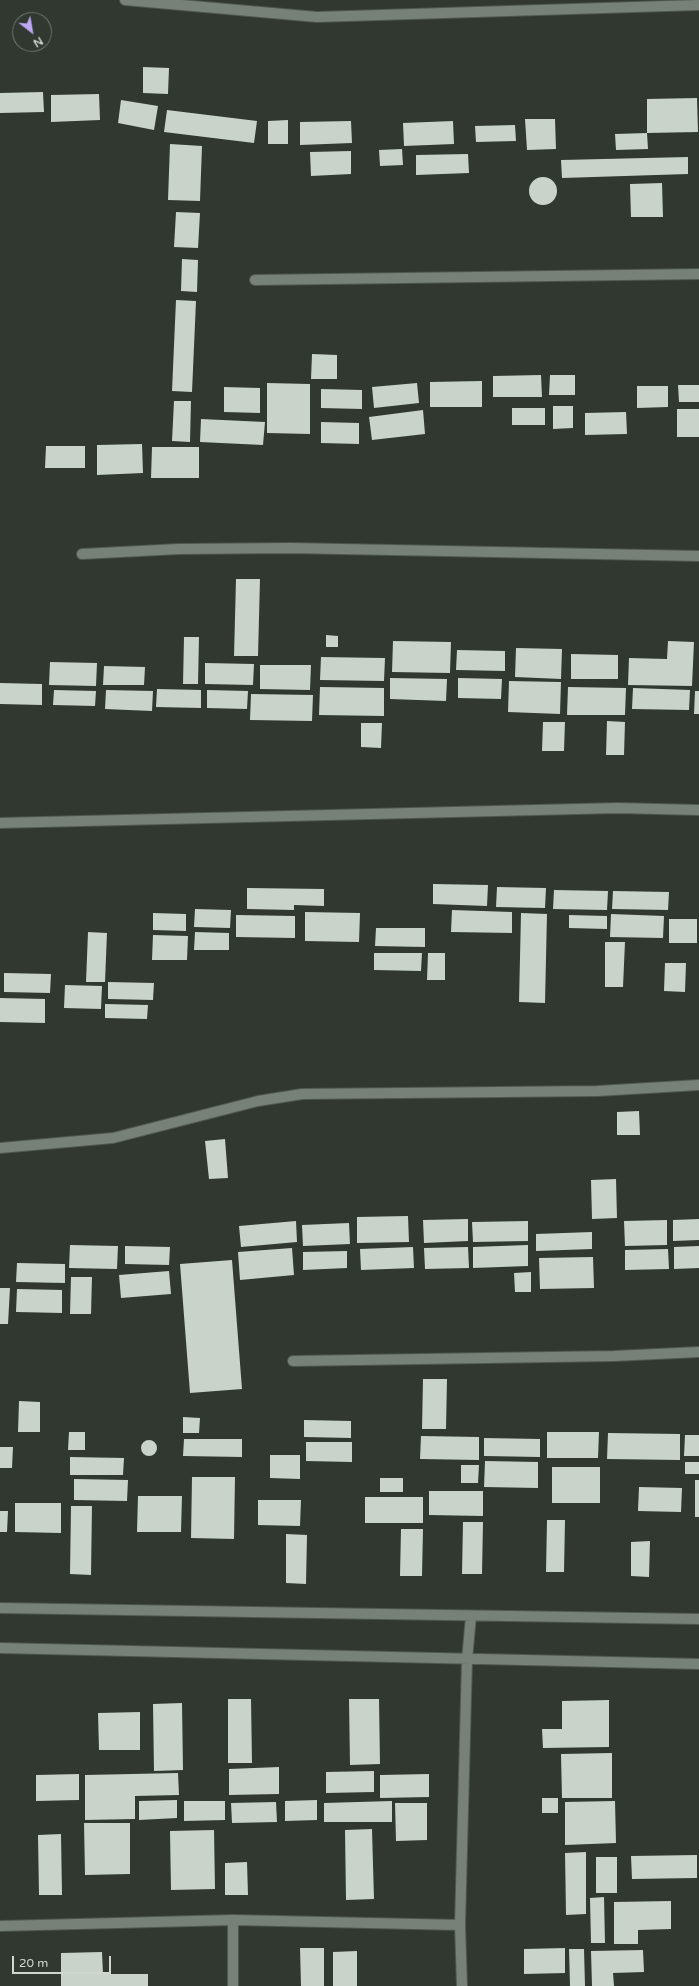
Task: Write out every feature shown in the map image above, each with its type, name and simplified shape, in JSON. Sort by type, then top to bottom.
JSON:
[{"type":"street","points":[[125,0],[317,17],[699,5]]},
{"type":"street","points":[[254,280],[699,274]]},
{"type":"street","points":[[82,554],[179,549],[290,548],[699,556]]},
{"type":"street","points":[[0,823],[618,808],[699,810]]},
{"type":"street","points":[[0,1148],[113,1138],[258,1100],[302,1094],[597,1090],[699,1085]]},
{"type":"street","points":[[293,1361],[614,1356],[699,1352]]},
{"type":"street","points":[[0,1608],[699,1619]]},
{"type":"street","points":[[462,1986],[460,1924],[467,1660],[471,1616]]},
{"type":"street","points":[[0,1648],[467,1660],[699,1664]]},
{"type":"street","points":[[0,1926],[233,1920],[460,1924]]},
{"type":"street","points":[[233,1920],[233,1986]]},
{"type":"building","points":[[143,67],[169,68],[168,94],[143,93]]},
{"type":"building","points":[[43,92],[44,112],[0,113],[0,93]]},
{"type":"building","points":[[99,94],[100,120],[51,122],[51,95]]},
{"type":"building","points":[[697,98],[698,132],[647,133],[647,99]]},
{"type":"building","points":[[121,100],[158,106],[154,130],[118,123]]},
{"type":"building","points":[[167,110],[257,121],[254,143],[164,132]]},
{"type":"building","points":[[525,119],[555,119],[556,149],[527,150]]},
{"type":"building","points":[[288,120],[288,144],[268,144],[268,121]]},
{"type":"building","points":[[351,121],[352,143],[300,145],[300,122]]},
{"type":"building","points":[[453,121],[454,144],[404,146],[403,123]]},
{"type":"building","points":[[515,125],[516,141],[476,142],[475,126]]},
{"type":"building","points":[[647,133],[648,149],[616,150],[615,134]]},
{"type":"building","points":[[170,144],[202,146],[200,201],[168,200]]},
{"type":"building","points":[[402,149],[403,165],[380,166],[379,150]]},
{"type":"building","points":[[351,151],[351,174],[311,176],[310,152]]},
{"type":"building","points":[[468,154],[469,173],[416,175],[416,155]]},
{"type":"building","points":[[688,157],[688,174],[562,178],[561,160]]},
{"type":"building","points":[[543,177],[549,178],[553,181],[556,185],[556,197],[553,201],[549,204],[543,205],[537,204],[533,201],[530,197],[529,191],[530,185],[533,181],[537,178]]},
{"type":"building","points":[[662,183],[663,217],[631,217],[630,184]]},
{"type":"building","points":[[176,212],[200,213],[198,248],[174,247]]},
{"type":"building","points":[[182,259],[198,260],[197,292],[181,291]]},
{"type":"building","points":[[176,300],[196,301],[192,392],[172,391]]},
{"type":"building","points":[[312,354],[337,355],[337,379],[311,379]]},
{"type":"building","points":[[541,375],[542,397],[493,397],[493,376]]},
{"type":"building","points":[[550,375],[575,375],[575,395],[549,395]]},
{"type":"building","points":[[482,381],[482,407],[430,407],[430,382]]},
{"type":"building","points":[[267,383],[310,384],[310,434],[267,433]]},
{"type":"building","points":[[417,383],[419,403],[374,408],[372,387]]},
{"type":"building","points":[[678,385],[699,385],[699,402],[679,402]]},
{"type":"building","points":[[637,386],[668,386],[668,407],[637,408]]},
{"type":"building","points":[[224,387],[260,388],[260,413],[224,412]]},
{"type":"building","points":[[321,389],[362,390],[362,409],[321,408]]},
{"type":"building","points":[[174,401],[191,401],[190,442],[172,441]]},
{"type":"building","points":[[553,406],[573,406],[573,428],[553,429]]},
{"type":"building","points":[[512,408],[545,408],[545,425],[512,425]]},
{"type":"building","points":[[677,409],[699,409],[699,437],[677,437]]},
{"type":"building","points":[[423,410],[425,434],[372,440],[369,417]]},
{"type":"building","points":[[626,412],[627,434],[585,435],[585,413]]},
{"type":"building","points":[[201,419],[265,422],[263,445],[200,442]]},
{"type":"building","points":[[321,422],[359,423],[359,444],[321,443]]},
{"type":"building","points":[[142,444],[143,473],[97,475],[97,445]]},
{"type":"building","points":[[46,446],[85,446],[85,468],[45,468]]},
{"type":"building","points":[[152,447],[199,447],[199,478],[151,478]]},
{"type":"building","points":[[236,579],[260,579],[258,656],[234,656]]},
{"type":"building","points":[[326,635],[338,636],[338,647],[326,647]]},
{"type":"building","points":[[184,637],[199,637],[198,684],[183,684]]},
{"type":"building","points":[[393,641],[451,642],[450,673],[392,672]]},
{"type":"building","points":[[668,641],[694,642],[692,686],[628,685],[629,658],[667,659]]},
{"type":"building","points":[[516,648],[562,649],[561,679],[515,677]]},
{"type":"building","points":[[457,650],[505,651],[505,671],[456,670]]},
{"type":"building","points":[[571,654],[618,655],[618,679],[571,679]]},
{"type":"building","points":[[321,657],[385,658],[384,681],[320,680]]},
{"type":"building","points":[[50,662],[97,663],[96,686],[49,685]]},
{"type":"building","points":[[205,663],[254,664],[253,685],[205,684]]},
{"type":"building","points":[[260,665],[311,665],[310,690],[260,689]]},
{"type":"building","points":[[104,666],[145,667],[144,685],[103,685]]},
{"type":"building","points":[[390,678],[447,679],[446,701],[390,699]]},
{"type":"building","points":[[458,678],[502,679],[501,699],[458,698]]},
{"type":"building","points":[[509,681],[561,682],[560,714],[508,712]]},
{"type":"building","points":[[0,683],[42,684],[42,705],[0,704]]},
{"type":"building","points":[[320,687],[384,688],[384,716],[319,715]]},
{"type":"building","points":[[568,687],[626,688],[625,715],[567,715]]},
{"type":"building","points":[[633,688],[690,690],[689,710],[632,709]]},
{"type":"building","points":[[157,689],[201,690],[201,708],[156,707]]},
{"type":"building","points":[[54,690],[96,691],[95,706],[53,705]]},
{"type":"building","points":[[106,690],[153,691],[152,711],[105,709]]},
{"type":"building","points":[[207,690],[248,691],[247,709],[207,708]]},
{"type":"building","points":[[695,691],[699,691],[699,714],[694,714]]},
{"type":"building","points":[[251,694],[313,695],[312,721],[250,720]]},
{"type":"building","points":[[607,721],[625,722],[624,755],[606,755]]},
{"type":"building","points":[[543,722],[565,722],[564,751],[542,751]]},
{"type":"building","points":[[361,723],[382,723],[381,748],[361,747]]},
{"type":"building","points":[[433,884],[488,885],[487,906],[433,904]]},
{"type":"building","points":[[497,887],[546,888],[545,908],[496,907]]},
{"type":"building","points":[[247,888],[324,889],[324,906],[294,905],[294,910],[247,909]]},
{"type":"building","points":[[554,890],[608,891],[607,910],[553,909]]},
{"type":"building","points":[[613,891],[669,892],[668,910],[612,909]]},
{"type":"building","points":[[195,909],[231,910],[230,928],[194,927]]},
{"type":"building","points":[[452,910],[512,912],[512,933],[451,932]]},
{"type":"building","points":[[305,912],[360,913],[359,942],[305,941]]},
{"type":"building","points":[[153,913],[186,914],[186,931],[153,930]]},
{"type":"building","points":[[521,913],[547,914],[545,1003],[519,1002]]},
{"type":"building","points":[[611,914],[664,916],[663,938],[610,937]]},
{"type":"building","points":[[236,915],[295,916],[295,938],[236,937]]},
{"type":"building","points":[[569,915],[607,916],[607,929],[569,928]]},
{"type":"building","points":[[669,919],[697,919],[697,943],[669,943]]},
{"type":"building","points":[[376,928],[425,928],[425,947],[375,946]]},
{"type":"building","points":[[88,932],[107,933],[105,982],[86,982]]},
{"type":"building","points":[[195,932],[229,933],[229,950],[194,950]]},
{"type":"building","points":[[153,935],[188,936],[187,960],[152,960]]},
{"type":"building","points":[[605,942],[625,942],[623,987],[605,987]]},
{"type":"building","points":[[374,953],[422,953],[421,971],[374,970]]},
{"type":"building","points":[[428,953],[445,953],[445,980],[427,980]]},
{"type":"building","points":[[665,963],[686,963],[685,992],[664,991]]},
{"type":"building","points":[[4,973],[51,974],[50,993],[4,992]]},
{"type":"building","points":[[108,982],[154,983],[153,1000],[108,999]]},
{"type":"building","points":[[65,985],[102,986],[101,1009],[64,1008]]},
{"type":"building","points":[[0,998],[45,999],[45,1023],[0,1022]]},
{"type":"building","points":[[105,1004],[148,1005],[147,1019],[105,1018]]},
{"type":"building","points":[[639,1111],[640,1135],[617,1135],[617,1112]]},
{"type":"building","points":[[225,1139],[228,1178],[209,1179],[205,1141]]},
{"type":"building","points":[[616,1179],[617,1218],[592,1219],[591,1180]]},
{"type":"building","points":[[408,1216],[409,1242],[357,1243],[357,1217]]},
{"type":"building","points":[[468,1219],[468,1241],[424,1243],[423,1220]]},
{"type":"building","points":[[699,1219],[699,1240],[673,1241],[673,1220]]},
{"type":"building","points":[[667,1220],[667,1245],[625,1246],[624,1221]]},
{"type":"building","points":[[296,1221],[297,1242],[241,1247],[239,1226]]},
{"type":"building","points":[[528,1221],[528,1241],[473,1242],[472,1222]]},
{"type":"building","points":[[349,1223],[350,1244],[303,1246],[302,1225]]},
{"type":"building","points":[[592,1232],[592,1249],[536,1251],[536,1234]]},
{"type":"building","points":[[70,1245],[118,1246],[117,1269],[69,1268]]},
{"type":"building","points":[[528,1245],[528,1266],[473,1268],[473,1247]]},
{"type":"building","points":[[125,1246],[170,1247],[169,1265],[125,1264]]},
{"type":"building","points":[[699,1246],[699,1268],[674,1269],[674,1247]]},
{"type":"building","points":[[413,1247],[414,1268],[361,1270],[360,1249]]},
{"type":"building","points":[[468,1247],[469,1268],[425,1269],[424,1248]]},
{"type":"building","points":[[292,1248],[294,1275],[240,1280],[238,1252]]},
{"type":"building","points":[[668,1249],[669,1269],[625,1270],[625,1250]]},
{"type":"building","points":[[347,1251],[347,1268],[303,1270],[303,1252]]},
{"type":"building","points":[[593,1257],[594,1288],[540,1289],[539,1258]]},
{"type":"building","points":[[232,1260],[242,1389],[190,1393],[180,1264]]},
{"type":"building","points":[[17,1263],[65,1264],[65,1283],[16,1282]]},
{"type":"building","points":[[169,1271],[171,1294],[121,1298],[119,1275]]},
{"type":"building","points":[[531,1272],[531,1292],[515,1292],[514,1273]]},
{"type":"building","points":[[71,1277],[92,1277],[91,1314],[70,1314]]},
{"type":"building","points":[[0,1288],[10,1288],[8,1324],[0,1324]]},
{"type":"building","points":[[17,1289],[62,1290],[62,1313],[16,1312]]},
{"type":"building","points":[[423,1379],[447,1379],[446,1429],[422,1429]]},
{"type":"building","points":[[19,1401],[40,1402],[40,1432],[18,1432]]},
{"type":"building","points":[[183,1417],[200,1418],[199,1433],[183,1433]]},
{"type":"building","points":[[304,1420],[351,1421],[351,1438],[304,1437]]},
{"type":"building","points":[[69,1432],[85,1432],[85,1450],[68,1450]]},
{"type":"building","points":[[547,1432],[599,1432],[598,1458],[547,1458]]},
{"type":"building","points":[[608,1433],[680,1434],[680,1460],[607,1459]]},
{"type":"building","points":[[685,1435],[699,1435],[699,1456],[684,1456]]},
{"type":"building","points":[[421,1436],[479,1437],[479,1460],[420,1459]]},
{"type":"building","points":[[484,1438],[540,1439],[540,1457],[484,1456]]},
{"type":"building","points":[[184,1439],[242,1439],[242,1457],[183,1456]]},
{"type":"building","points":[[146,1440],[152,1440],[157,1445],[155,1454],[152,1456],[146,1456],[141,1451],[141,1445]]},
{"type":"building","points":[[306,1442],[352,1442],[352,1462],[306,1461]]},
{"type":"building","points":[[0,1447],[13,1447],[12,1468],[0,1468]]},
{"type":"building","points":[[270,1455],[300,1455],[300,1479],[270,1478]]},
{"type":"building","points":[[70,1457],[124,1458],[123,1475],[70,1475]]},
{"type":"building","points":[[485,1461],[538,1462],[538,1488],[484,1487]]},
{"type":"building","points":[[685,1462],[699,1462],[699,1474],[685,1474]]},
{"type":"building","points":[[461,1465],[479,1465],[478,1483],[461,1483]]},
{"type":"building","points":[[552,1467],[600,1467],[600,1503],[552,1503]]},
{"type":"building","points":[[192,1477],[235,1477],[234,1539],[191,1538]]},
{"type":"building","points":[[380,1478],[403,1478],[403,1492],[380,1492]]},
{"type":"building","points":[[74,1479],[128,1480],[127,1501],[74,1500]]},
{"type":"building","points":[[695,1480],[699,1480],[699,1517],[695,1517]]},
{"type":"building","points":[[639,1487],[682,1488],[681,1512],[638,1511]]},
{"type":"building","points":[[429,1491],[483,1491],[483,1516],[429,1515]]},
{"type":"building","points":[[138,1496],[182,1496],[181,1532],[137,1532]]},
{"type":"building","points":[[365,1497],[423,1497],[423,1523],[365,1523]]},
{"type":"building","points":[[258,1500],[301,1500],[300,1526],[258,1525]]},
{"type":"building","points":[[15,1503],[61,1503],[61,1533],[15,1532]]},
{"type":"building","points":[[71,1506],[92,1506],[91,1575],[70,1574]]},
{"type":"building","points":[[0,1511],[8,1511],[7,1532],[0,1532]]},
{"type":"building","points":[[547,1520],[565,1520],[564,1572],[546,1572]]},
{"type":"building","points":[[463,1522],[483,1522],[482,1574],[462,1574]]},
{"type":"building","points":[[401,1529],[423,1529],[422,1576],[400,1576]]},
{"type":"building","points":[[286,1534],[307,1535],[306,1584],[286,1583]]},
{"type":"building","points":[[650,1541],[649,1577],[631,1576],[631,1542]]},
{"type":"building","points":[[228,1699],[251,1699],[252,1763],[228,1763]]},
{"type":"building","points":[[349,1699],[379,1699],[380,1764],[350,1765]]},
{"type":"building","points":[[609,1700],[609,1747],[543,1748],[542,1729],[562,1729],[562,1701]]},
{"type":"building","points":[[182,1703],[183,1770],[154,1771],[153,1704]]},
{"type":"building","points":[[140,1712],[140,1750],[99,1750],[98,1713]]},
{"type":"building","points":[[612,1753],[612,1798],[562,1798],[561,1754]]},
{"type":"building","points":[[279,1767],[279,1794],[229,1795],[229,1769]]},
{"type":"building","points":[[374,1771],[374,1792],[326,1793],[326,1772]]},
{"type":"building","points":[[178,1773],[179,1795],[135,1796],[135,1819],[85,1820],[85,1775]]},
{"type":"building","points":[[79,1774],[79,1800],[36,1801],[36,1775]]},
{"type":"building","points":[[429,1774],[429,1797],[380,1798],[380,1775]]},
{"type":"building","points":[[542,1798],[558,1798],[558,1813],[542,1813]]},
{"type":"building","points":[[177,1800],[177,1818],[139,1820],[139,1801]]},
{"type":"building","points":[[317,1800],[317,1820],[285,1821],[285,1801]]},
{"type":"building","points":[[184,1801],[225,1801],[225,1820],[184,1821]]},
{"type":"building","points":[[392,1801],[392,1822],[324,1822],[324,1803]]},
{"type":"building","points":[[615,1801],[616,1843],[565,1845],[565,1802]]},
{"type":"building","points":[[276,1802],[277,1822],[232,1823],[231,1803]]},
{"type":"building","points":[[395,1803],[427,1803],[427,1840],[396,1841]]},
{"type":"building","points":[[84,1823],[130,1823],[130,1874],[85,1875]]},
{"type":"building","points":[[372,1829],[374,1899],[346,1900],[345,1830]]},
{"type":"building","points":[[214,1830],[215,1889],[171,1890],[170,1831]]},
{"type":"building","points":[[61,1834],[62,1895],[39,1895],[38,1835]]},
{"type":"building","points":[[586,1852],[586,1914],[566,1915],[565,1853]]},
{"type":"building","points":[[697,1855],[697,1878],[632,1879],[631,1856]]},
{"type":"building","points":[[596,1857],[617,1857],[617,1893],[596,1893]]},
{"type":"building","points":[[247,1862],[248,1895],[225,1895],[225,1863]]},
{"type":"building","points":[[604,1897],[605,1943],[591,1943],[590,1898]]},
{"type":"building","points":[[671,1901],[671,1929],[638,1930],[638,1944],[614,1944],[614,1902]]},
{"type":"building","points":[[300,1948],[324,1948],[324,1986],[301,1986]]},
{"type":"building","points":[[565,1948],[565,1973],[524,1974],[524,1949]]},
{"type":"building","points":[[569,1949],[584,1949],[585,1986],[570,1986]]},
{"type":"building","points":[[643,1950],[644,1972],[613,1973],[614,1986],[592,1986],[591,1951]]},
{"type":"building","points":[[357,1951],[357,1986],[333,1986],[333,1952]]},
{"type":"building","points":[[102,1952],[103,1974],[148,1974],[148,1986],[61,1986],[61,1953]]}]
